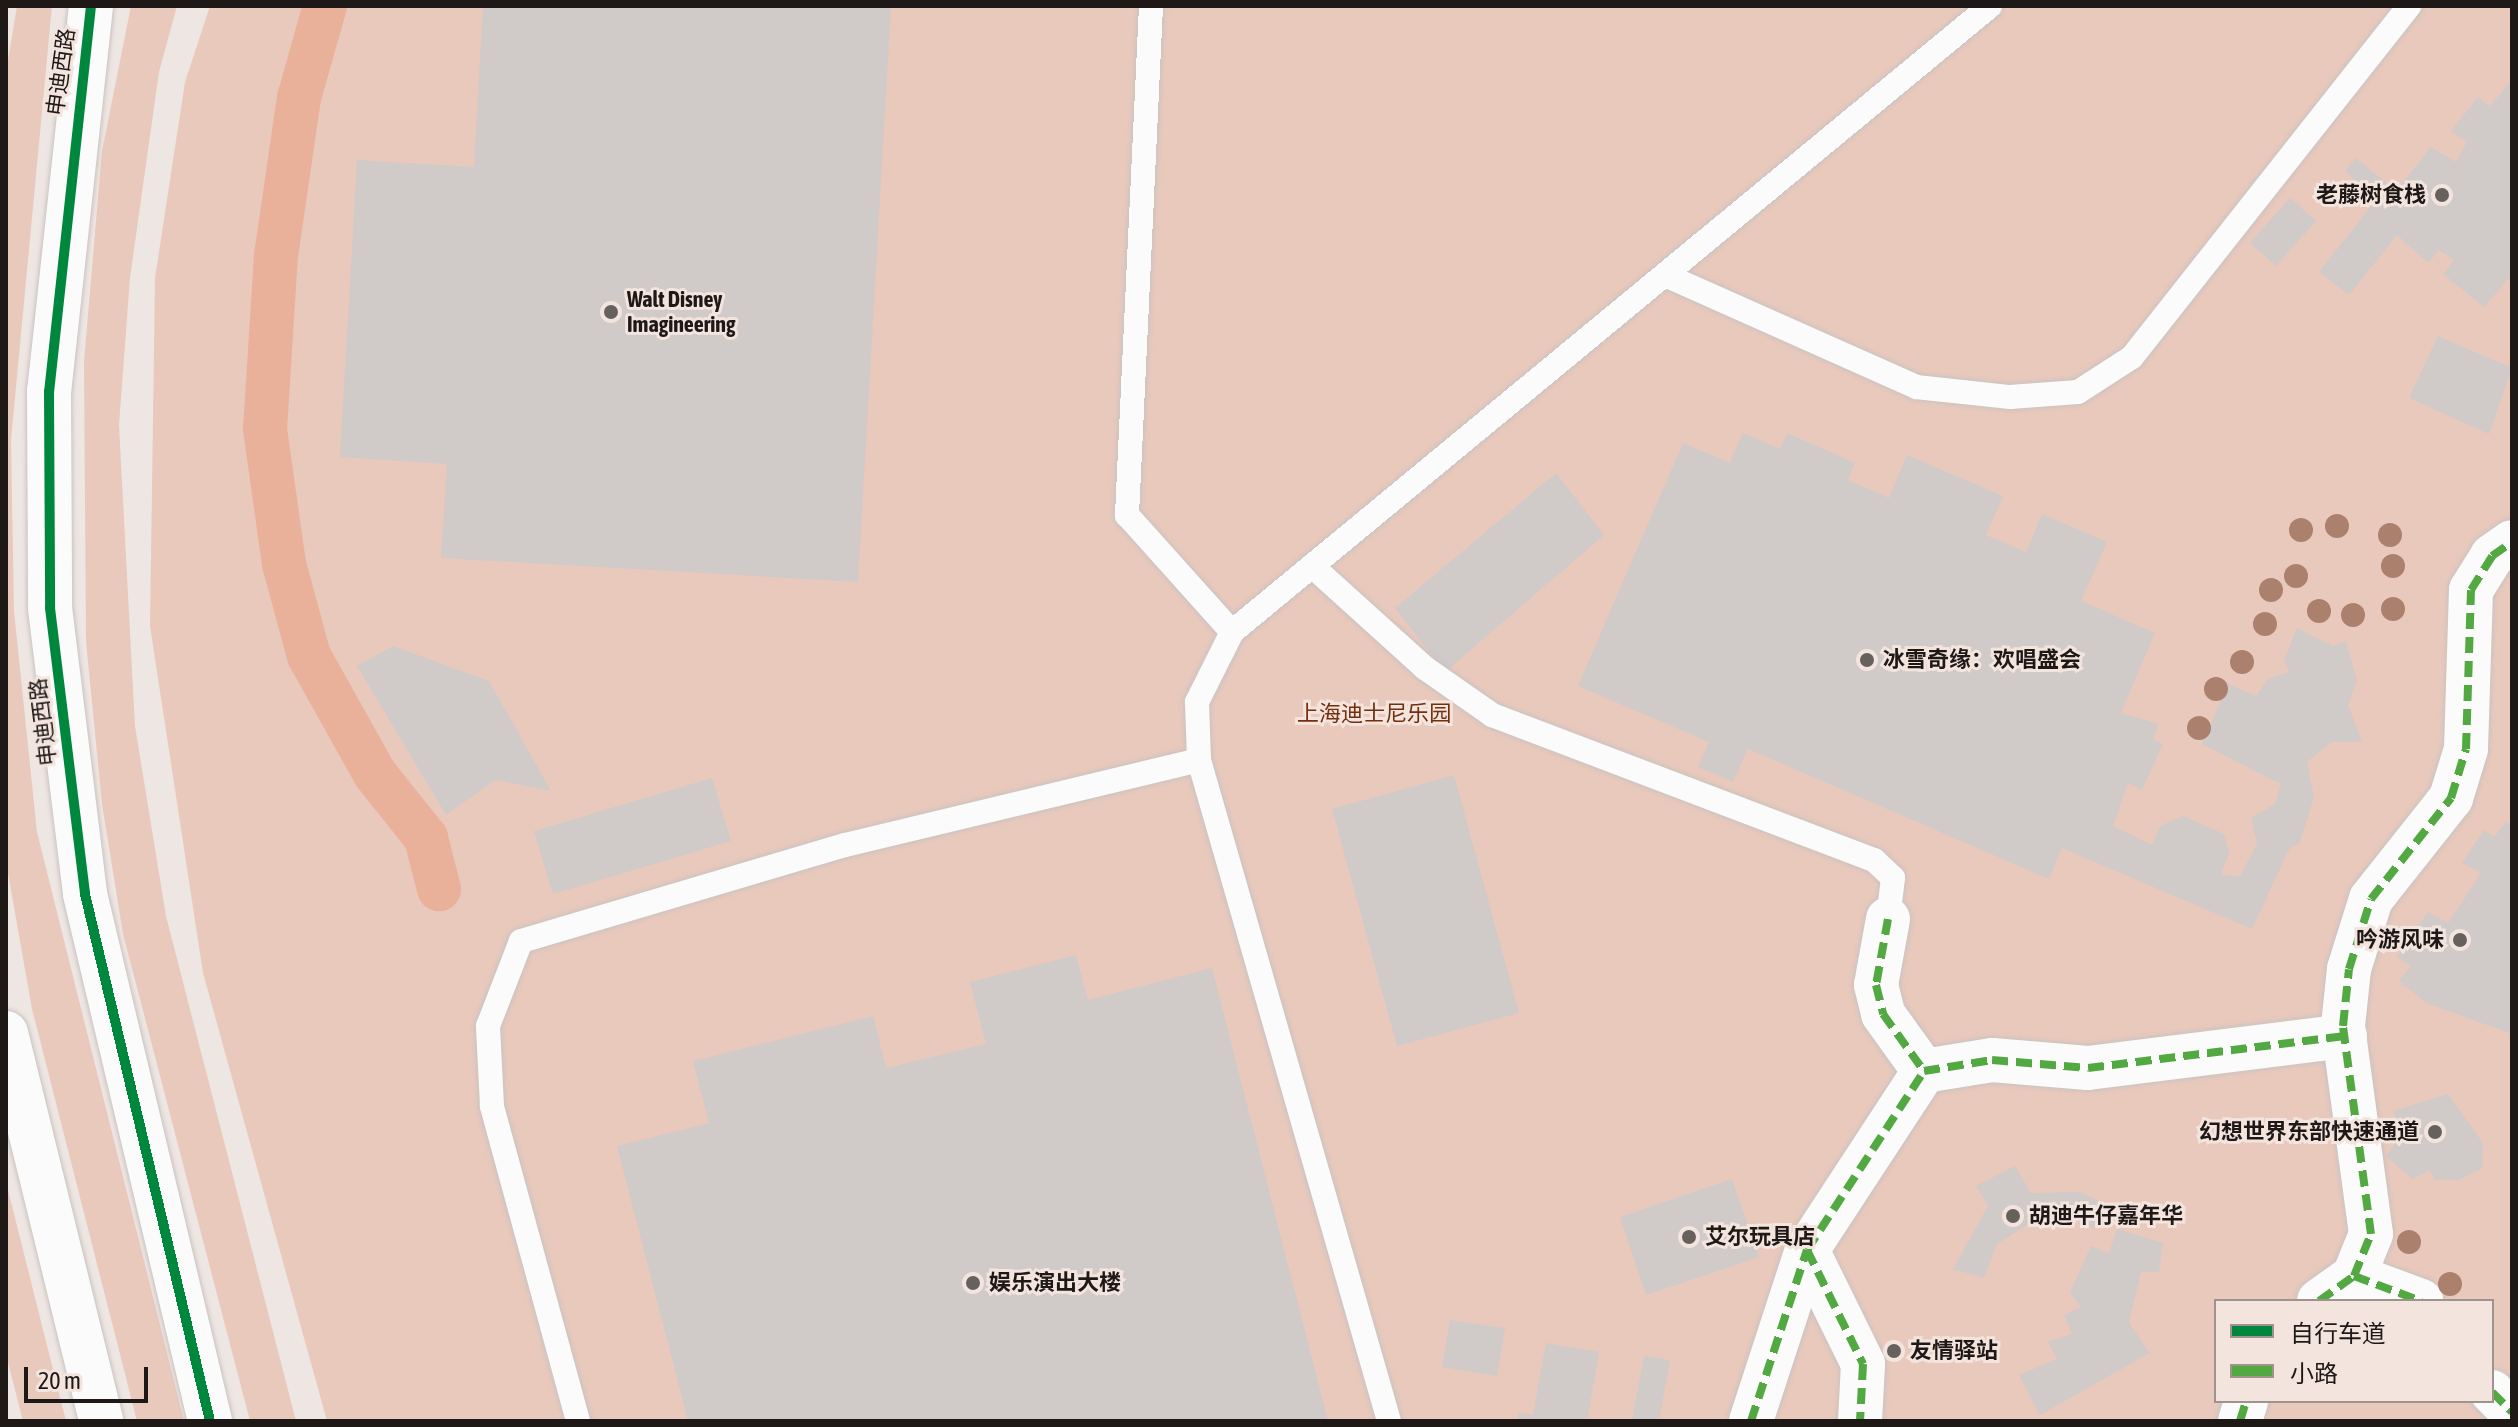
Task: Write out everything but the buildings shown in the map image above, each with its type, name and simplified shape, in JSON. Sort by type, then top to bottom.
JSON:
[{"type":"street","name":"申迪西路","points":[[91,6],[49,391],[50,608],[85,894],[210,1421]]},
{"type":"street","points":[[2322,1299],[2354,1276],[2371,1234],[2369,1193],[2345,1036],[2349,969],[2371,899],[2451,798],[2466,749],[2471,590],[2492,556],[2512,542]]},
{"type":"street","points":[[1888,919],[1876,985],[1883,1014],[1924,1071]]},
{"type":"street","points":[[6,1033],[13,1097],[101,1421]]},
{"type":"street","points":[[1751,1421],[1807,1250],[1924,1071],[1992,1060],[2088,1068],[2345,1036]]},
{"type":"street","points":[[1807,1250],[1863,1364],[1860,1421]]},
{"type":"street","points":[[2354,1276],[2416,1299]]},
{"type":"street","points":[[2494,1394],[2512,1412]]},
{"type":"lane","points":[[1151,6],[1127,515],[1232,632]]},
{"type":"lane","points":[[1389,1421],[1199,760],[1197,702],[1232,632],[1990,6]]},
{"type":"lane","points":[[1665,275],[1916,387],[2010,397],[2078,392],[2132,357],[2409,6]]},
{"type":"lane","points":[[1312,566],[1425,668],[1492,715],[1874,860],[1893,878],[1888,919]]},
{"type":"lane","points":[[578,1421],[492,1106],[488,1026],[521,941],[845,845],[1199,760]]},
{"type":"green space","points":[[17,6],[52,6],[11,440],[14,611],[37,832],[184,1421],[137,1421],[32,1009],[6,862],[6,72]]},
{"type":"green space","points":[[131,6],[177,6],[159,72],[130,278],[119,425],[135,726],[166,916],[296,1421],[250,1421],[123,934],[102,804],[86,642],[84,361],[102,151]]},
{"type":"green space","name":"上海迪士尼乐园","points":[[210,6],[2512,6],[2512,1421],[327,1421],[203,973],[150,626],[155,278],[185,82]]},
{"type":"green space","points":[[6,1182],[66,1421],[23,1421],[6,1355]]},
{"type":"waterway","points":[[325,6],[299,98],[276,255],[265,429],[284,564],[309,656],[375,774],[426,838],[439,889]]},
{"type":"marked path","points":[[2322,1299],[2354,1276],[2371,1234],[2343,1026],[2349,969],[2371,899],[2451,798],[2466,749],[2471,590],[2492,556],[2512,542]]},
{"type":"marked path","points":[[1888,919],[1876,985],[1883,1014],[1924,1071]]},
{"type":"marked path","points":[[1751,1421],[1807,1250],[1924,1071],[1992,1060],[2088,1068],[2345,1036]]},
{"type":"marked path","points":[[1807,1250],[1863,1364],[1860,1421]]},
{"type":"marked path","points":[[2354,1276],[2416,1299]]},
{"type":"marked path","points":[[2494,1394],[2512,1412]]},
{"type":"marked path","points":[[2240,1421],[2245,1403]]},
{"type":"cycle path","points":[[91,6],[49,391],[50,608],[85,894],[210,1421]]},
{"type":"place","name":"老藤树食栈","points":[[2442,195]]},
{"type":"place","name":"Walt Disney Imagineering","points":[[611,312]]},
{"type":"place","name":"冰雪奇缘：欢唱盛会","points":[[1867,660]]},
{"type":"place","name":"吟游风味","points":[[2460,940]]},
{"type":"place","name":"幻想世界东部快速通道","points":[[2435,1132]]},
{"type":"place","name":"胡迪牛仔嘉年华","points":[[2013,1216]]},
{"type":"place","name":"艾尔玩具店","points":[[1689,1237]]},
{"type":"place","name":"娱乐演出大楼","points":[[973,1283]]},
{"type":"place","name":"友情驿站","points":[[1894,1351]]}]
